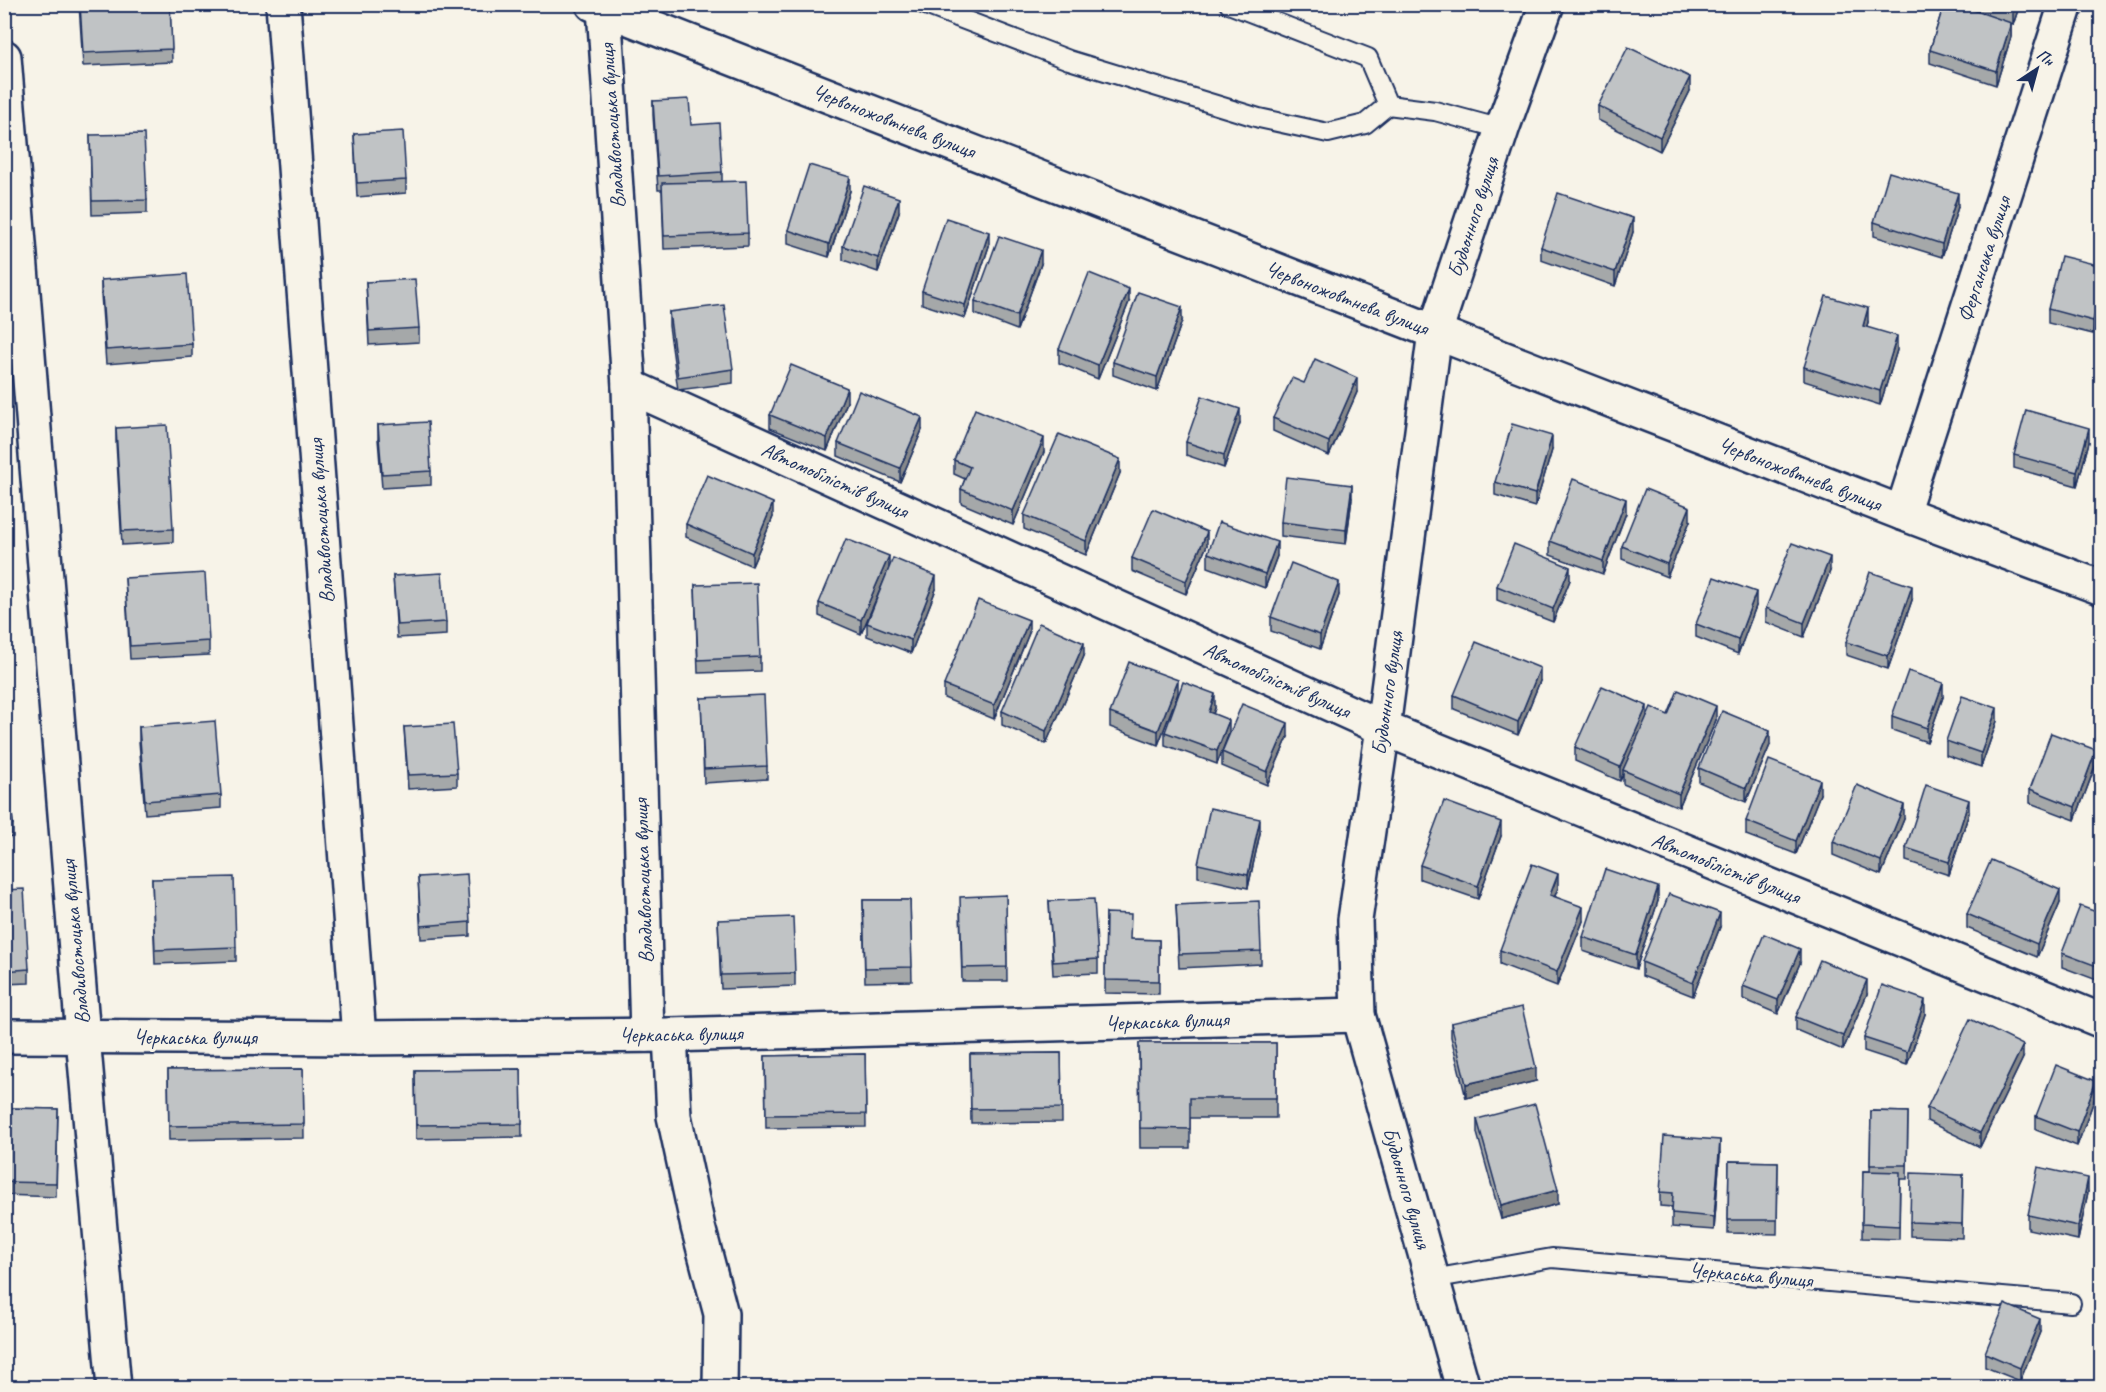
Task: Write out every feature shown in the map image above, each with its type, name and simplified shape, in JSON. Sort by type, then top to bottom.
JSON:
[{"type":"street","name":"Владивостоцька вулиця","points":[[283,4],[359,1038]]},
{"type":"street","name":"Ферганська вулиця","points":[[1902,513],[2066,4]]},
{"type":"street","name":"Будьонного вулиця","points":[[1463,1388],[1358,1015],[1355,920],[1383,728],[1435,332],[1544,5]]},
{"type":"street","name":"Владивостоцька вулиця","points":[[598,6],[629,386],[659,1035],[698,1227],[721,1314],[720,1388]]},
{"type":"street","name":"Червоножовтнева вулиця","points":[[598,6],[1902,513],[2102,588]]},
{"type":"street","name":"Владивостоцька вулиця","points":[[4,57],[83,1037],[114,1388]]},
{"type":"street","name":"Автомобілістів вулиця","points":[[629,386],[1383,728],[2102,1021]]},
{"type":"street","name":"Черкаська вулиця","points":[[4,1036],[359,1038],[659,1035],[1358,1015]]},
{"type":"lane","points":[[923,4],[1069,60],[1259,118],[1328,134],[1365,124],[1388,105],[1435,111],[1502,129]]},
{"type":"lane","points":[[1229,4],[1368,58],[1388,105]]},
{"type":"lane","name":"Черкаська вулиця","points":[[1432,1279],[1552,1258],[2071,1303]]},
{"type":"building","points":[[80,4],[170,4],[172,49],[83,53]]},
{"type":"building","points":[[1944,4],[1956,4],[2011,23],[1996,71],[1930,50]]},
{"type":"building","points":[[1993,4],[2015,4],[2013,11]]},
{"type":"building","points":[[1628,47],[1690,77],[1660,137],[1598,106]]},
{"type":"building","points":[[689,99],[691,125],[719,123],[722,172],[658,176],[653,101]]},
{"type":"building","points":[[403,131],[406,180],[357,183],[354,134]]},
{"type":"building","points":[[144,134],[147,200],[92,201],[90,135]]},
{"type":"building","points":[[809,165],[850,177],[829,244],[788,230]]},
{"type":"building","points":[[1889,172],[1958,193],[1942,244],[1874,222]]},
{"type":"building","points":[[746,181],[748,233],[664,236],[662,183]]},
{"type":"building","points":[[864,186],[899,198],[878,258],[843,246]]},
{"type":"building","points":[[1558,193],[1633,218],[1615,272],[1541,247]]},
{"type":"building","points":[[946,218],[989,232],[965,305],[922,291]]},
{"type":"building","points":[[999,236],[1041,250],[1017,316],[975,301]]},
{"type":"building","points":[[2061,256],[2102,266],[2102,286],[2093,321],[2048,309]]},
{"type":"building","points":[[1089,273],[1129,289],[1098,365],[1059,349]]},
{"type":"building","points":[[187,274],[192,344],[106,350],[101,280]]},
{"type":"building","points":[[415,279],[419,328],[369,331],[366,282]]},
{"type":"building","points":[[1138,292],[1182,307],[1157,377],[1113,362]]},
{"type":"building","points":[[1826,296],[1868,308],[1863,326],[1897,336],[1880,391],[1804,367]]},
{"type":"building","points":[[724,305],[733,369],[678,377],[669,312]]},
{"type":"building","points":[[1315,359],[1357,378],[1329,442],[1273,418],[1292,378],[1304,383]]},
{"type":"building","points":[[791,365],[847,388],[827,438],[770,415]]},
{"type":"building","points":[[859,391],[922,417],[900,468],[838,443]]},
{"type":"building","points":[[1202,396],[1240,409],[1224,455],[1186,442]]},
{"type":"building","points":[[975,409],[1044,438],[1013,511],[961,489],[970,467],[954,460]]},
{"type":"building","points":[[2026,410],[2089,428],[2077,472],[2014,455]]},
{"type":"building","points":[[428,422],[431,471],[382,474],[378,425]]},
{"type":"building","points":[[1512,424],[1552,436],[1535,494],[1495,482]]},
{"type":"building","points":[[167,425],[173,529],[122,531],[116,428]]},
{"type":"building","points":[[1059,434],[1120,459],[1086,541],[1024,515]]},
{"type":"building","points":[[707,475],[773,503],[752,553],[686,524]]},
{"type":"building","points":[[1286,477],[1352,485],[1346,530],[1281,522]]},
{"type":"building","points":[[1573,479],[1626,499],[1603,561],[1550,541]]},
{"type":"building","points":[[1645,489],[1690,507],[1667,564],[1622,546]]},
{"type":"building","points":[[1153,509],[1207,532],[1186,581],[1132,558]]},
{"type":"building","points":[[1219,522],[1277,542],[1265,574],[1208,553]]},
{"type":"building","points":[[846,539],[889,556],[861,620],[819,603]]},
{"type":"building","points":[[1792,543],[1830,557],[1804,623],[1766,608]]},
{"type":"building","points":[[1514,544],[1570,567],[1553,609],[1497,586]]},
{"type":"building","points":[[893,558],[936,576],[911,640],[867,623]]},
{"type":"building","points":[[1291,563],[1339,582],[1320,635],[1271,617]]},
{"type":"building","points":[[1870,572],[1912,586],[1888,656],[1846,642]]},
{"type":"building","points":[[205,573],[209,641],[130,646],[125,578]]},
{"type":"building","points":[[442,573],[446,622],[397,625],[393,576]]},
{"type":"building","points":[[1714,577],[1756,592],[1738,640],[1696,624]]},
{"type":"building","points":[[757,583],[760,657],[698,660],[695,585]]},
{"type":"building","points":[[978,600],[1029,620],[994,705],[944,685]]},
{"type":"building","points":[[4,607],[7,667],[4,667]]},
{"type":"building","points":[[1039,623],[1084,643],[1046,731],[1002,711]]},
{"type":"building","points":[[1476,642],[1540,668],[1518,722],[1454,695]]},
{"type":"building","points":[[1129,662],[1178,680],[1158,731],[1110,713]]},
{"type":"building","points":[[1908,671],[1943,683],[1927,728],[1892,716]]},
{"type":"building","points":[[1183,682],[1215,694],[1209,712],[1229,720],[1217,751],[1165,732]]},
{"type":"building","points":[[1602,686],[1647,706],[1620,767],[1575,747]]},
{"type":"building","points":[[1678,690],[1716,706],[1679,794],[1623,770],[1651,707],[1668,715]]},
{"type":"building","points":[[764,695],[767,766],[704,769],[701,698]]},
{"type":"building","points":[[1962,696],[1997,708],[1981,753],[1946,741]]},
{"type":"building","points":[[1242,704],[1288,723],[1267,772],[1222,752]]},
{"type":"building","points":[[1722,711],[1770,731],[1746,788],[1699,768]]},
{"type":"building","points":[[215,721],[221,795],[145,801],[139,727]]},
{"type":"building","points":[[453,724],[457,773],[408,775],[404,727]]},
{"type":"building","points":[[2051,733],[2096,750],[2075,807],[2030,789]]},
{"type":"building","points":[[5,738],[13,824],[4,824]]},
{"type":"building","points":[[1769,760],[1820,780],[1796,841],[1746,821]]},
{"type":"building","points":[[2102,761],[2102,782],[2095,780]]},
{"type":"building","points":[[1857,785],[1904,805],[1881,861],[1833,842]]},
{"type":"building","points":[[1926,785],[1969,800],[1949,862],[1906,848]]},
{"type":"building","points":[[1444,801],[1501,822],[1478,886],[1420,865]]},
{"type":"building","points":[[1210,808],[1260,819],[1248,875],[1198,864]]},
{"type":"building","points":[[1991,860],[2060,890],[2037,944],[1967,914]]},
{"type":"building","points":[[1532,864],[1558,874],[1550,895],[1583,907],[1557,972],[1500,950]]},
{"type":"building","points":[[1605,869],[1658,887],[1636,955],[1583,937]]},
{"type":"building","points":[[467,874],[470,922],[421,926],[418,877]]},
{"type":"building","points":[[234,877],[236,947],[155,950],[152,879]]},
{"type":"building","points":[[24,889],[29,969],[4,971],[4,890]]},
{"type":"building","points":[[1669,894],[1720,913],[1693,983],[1642,962]]},
{"type":"building","points":[[1006,895],[1007,967],[962,968],[960,897]]},
{"type":"building","points":[[1094,899],[1098,959],[1053,962],[1049,901]]},
{"type":"building","points":[[863,900],[910,900],[912,967],[865,968]]},
{"type":"building","points":[[1259,901],[1261,951],[1179,954],[1176,905]]},
{"type":"building","points":[[2080,906],[2102,914],[2102,968],[2062,953]]},
{"type":"building","points":[[1106,913],[1131,914],[1130,939],[1159,940],[1159,981],[1105,980]]},
{"type":"building","points":[[793,917],[795,973],[721,975],[718,920]]},
{"type":"building","points":[[1764,934],[1800,949],[1778,1000],[1743,986]]},
{"type":"building","points":[[1820,960],[1867,980],[1843,1036],[1796,1017]]},
{"type":"building","points":[[1882,985],[1925,1000],[1907,1052],[1864,1038]]},
{"type":"building","points":[[1522,1007],[1536,1068],[1466,1084],[1451,1023]]},
{"type":"building","points":[[1970,1019],[2023,1045],[1980,1133],[1927,1108]]},
{"type":"building","points":[[1139,1043],[1276,1043],[1276,1098],[1190,1098],[1190,1129],[1140,1128]]},
{"type":"building","points":[[1061,1053],[1062,1108],[971,1109],[970,1054]]},
{"type":"building","points":[[865,1054],[866,1114],[766,1115],[765,1056]]},
{"type":"building","points":[[2056,1065],[2096,1081],[2077,1132],[2036,1116]]},
{"type":"building","points":[[303,1069],[304,1124],[169,1126],[168,1070]]},
{"type":"building","points":[[521,1069],[522,1124],[416,1125],[415,1070]]},
{"type":"building","points":[[1535,1104],[1558,1190],[1501,1205],[1477,1119]]},
{"type":"building","points":[[4,1108],[58,1109],[56,1183],[4,1182]]},
{"type":"building","points":[[1871,1111],[1908,1112],[1907,1165],[1870,1165]]},
{"type":"building","points":[[1664,1136],[1720,1140],[1714,1217],[1672,1213],[1673,1193],[1660,1192]]},
{"type":"building","points":[[1729,1161],[1778,1162],[1777,1220],[1728,1220]]},
{"type":"building","points":[[2038,1167],[2088,1178],[2078,1226],[2028,1215]]},
{"type":"building","points":[[1863,1171],[1900,1172],[1899,1226],[1862,1224]]},
{"type":"building","points":[[1911,1173],[1963,1175],[1962,1224],[1910,1222]]},
{"type":"building","points":[[2005,1304],[2040,1319],[2020,1368],[1985,1353]]}]
